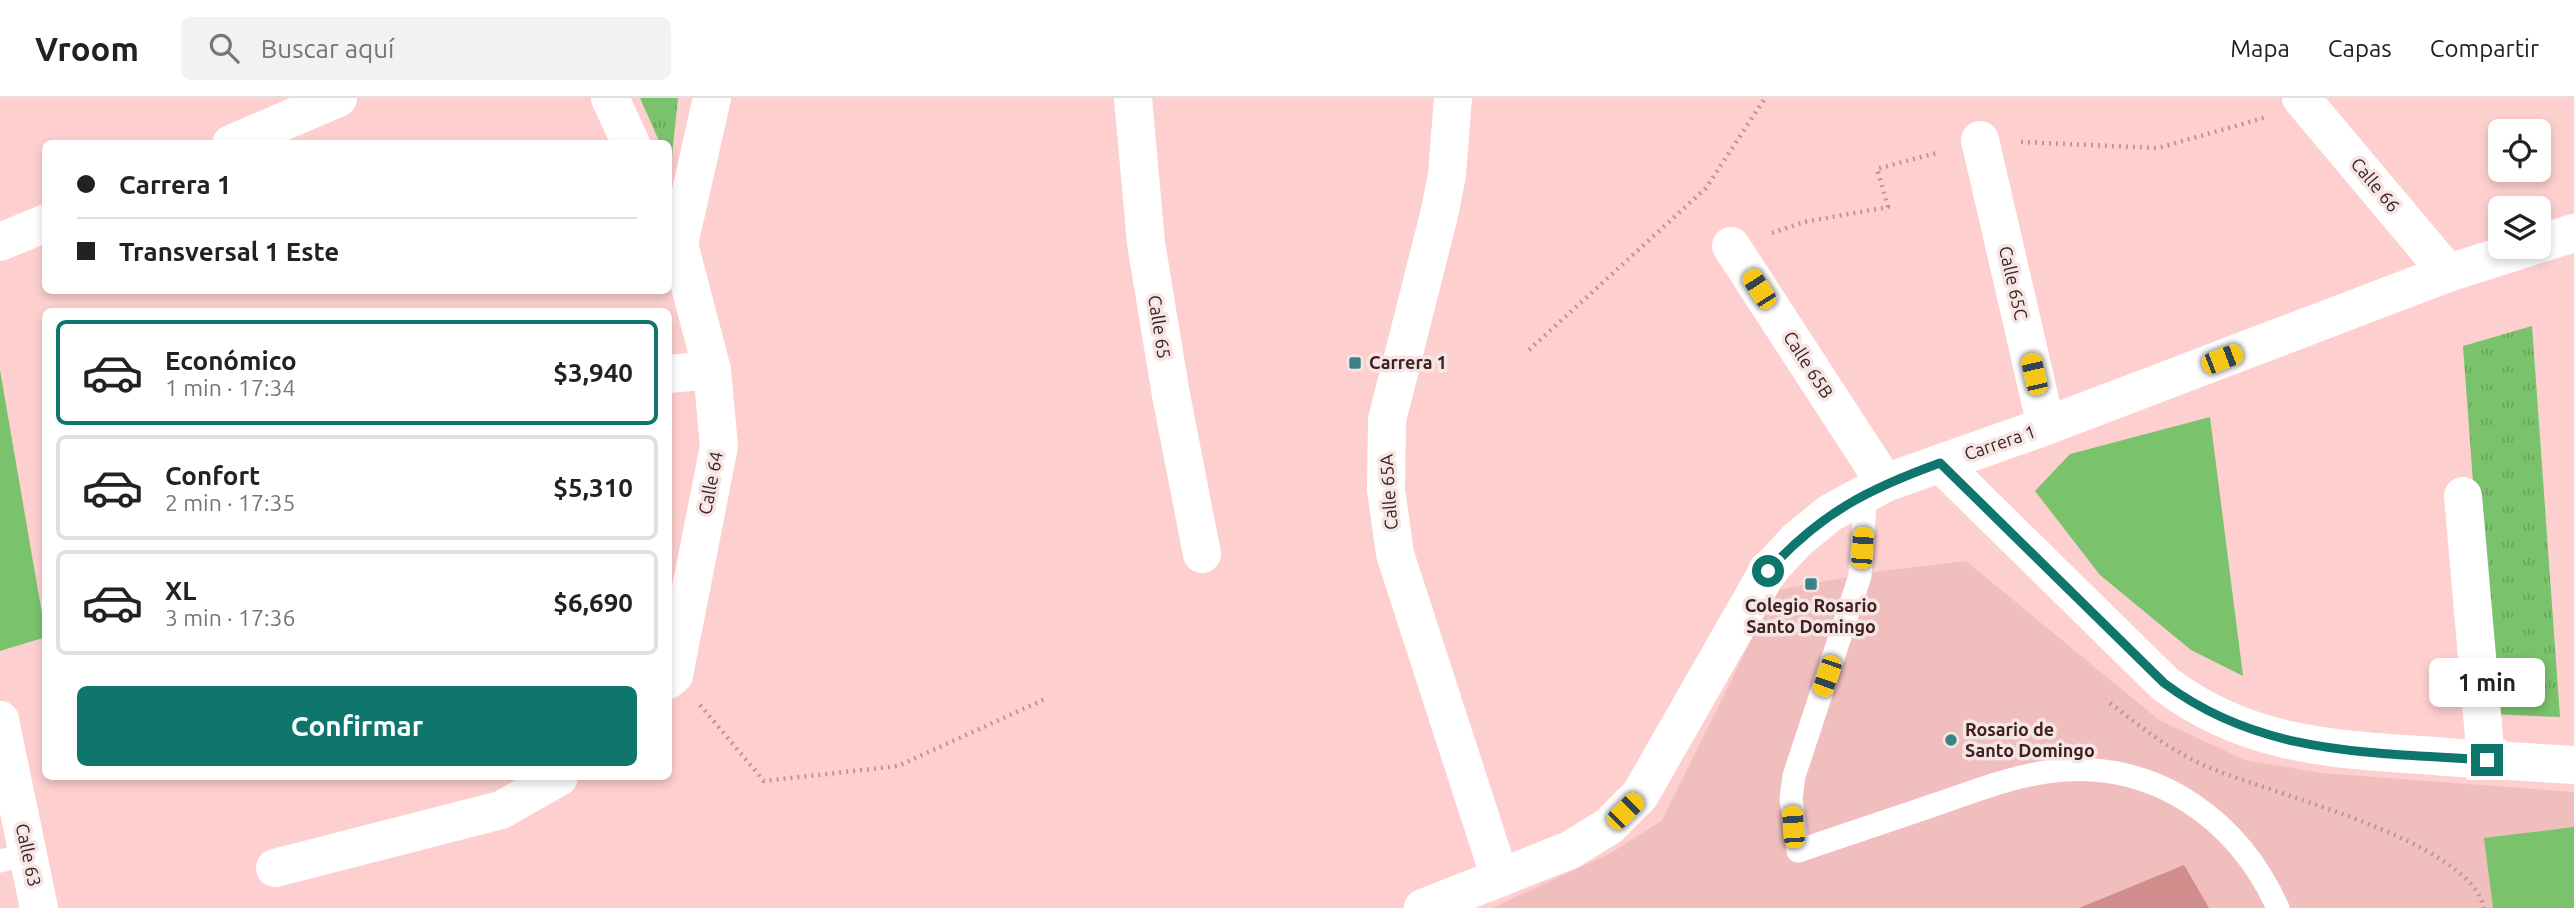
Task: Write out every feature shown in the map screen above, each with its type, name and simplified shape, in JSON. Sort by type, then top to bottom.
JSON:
[{"type":"street","points":[[240,140],[338,98]]},
{"type":"street","points":[[610,98],[629,140]]},
{"type":"street","name":"Calle 64","points":[[672,672],[719,446],[712,370],[674,234],[712,98]]},
{"type":"street","name":"Calle 65","points":[[1133,98],[1148,256],[1171,395],[1202,554]]},
{"type":"street","name":"Calle 65A","points":[[1453,98],[1447,175],[1439,215],[1387,420],[1386,490],[1395,554],[1500,877]]},
{"type":"street","name":"Calle 66","points":[[2301,98],[2448,273]]},
{"type":"street","name":"Calle 65C","points":[[1980,140],[2046,426]]},
{"type":"street","points":[[0,242],[42,225]]},
{"type":"street","points":[[2551,240],[2574,233]]},
{"type":"street","name":"Calle 65B","points":[[1731,246],[1875,488]]},
{"type":"street","name":"Carrera 1","points":[[1423,908],[1570,850],[1609,827],[1640,795],[1768,571],[1813,527],[1875,488],[2448,273],[2492,259]]},
{"type":"street","points":[[672,374],[712,370]]},
{"type":"street","points":[[1940,463],[2164,683],[2195,707],[2260,734],[2341,750],[2574,765]]},
{"type":"street","points":[[2463,496],[2487,760]]},
{"type":"street","name":"Calle 63","points":[[0,720],[14,858],[38,908]]},
{"type":"street","points":[[275,868],[501,810],[554,780]]},
{"type":"lane","points":[[1875,488],[1860,576],[1794,776],[1793,817],[1798,851],[1992,785],[2062,771],[2092,770],[2136,779],[2173,792],[2202,810],[2225,828],[2251,857],[2278,908]]},
{"type":"path","points":[[1529,350],[1706,188],[1765,98]]},
{"type":"path","points":[[672,678],[764,781],[898,766],[1045,699]]},
{"type":"path","points":[[2110,703],[2158,741],[2201,764],[2428,850],[2469,879],[2484,908]]},
{"type":"shaded area","name":"Rosario de Santo Domingo","points":[[1966,561],[2159,720],[2245,760],[2321,773],[2574,792],[2574,908],[1492,908],[1611,853],[1662,820],[1776,590],[1881,571]]},
{"type":"green space","points":[[640,98],[678,98],[672,156],[672,140],[659,140]]},
{"type":"green space","points":[[2532,326],[2560,717],[2490,714],[2463,346]]},
{"type":"green space","points":[[0,370],[42,614],[42,638],[0,651]]},
{"type":"green space","points":[[2210,417],[2243,676],[2191,650],[2100,575],[2035,491],[2070,454]]},
{"type":"green space","points":[[2574,827],[2574,908],[2493,908],[2484,838]]},
{"type":"building","points":[[2184,865],[2209,908],[2079,908]]},
{"type":"place","name":"Carrera 1","points":[[1355,363]]},
{"type":"place","name":"Colegio Rosario Santo Domingo","points":[[1811,584]]},
{"type":"place","name":"Rosario de Santo Domingo","points":[[1951,740]]},
{"type":"route","points":[[1768,571],[1797,540],[1830,513],[1885,483],[1940,463],[2164,683],[2195,707],[2260,734],[2301,743],[2341,750],[2487,760]]}]
